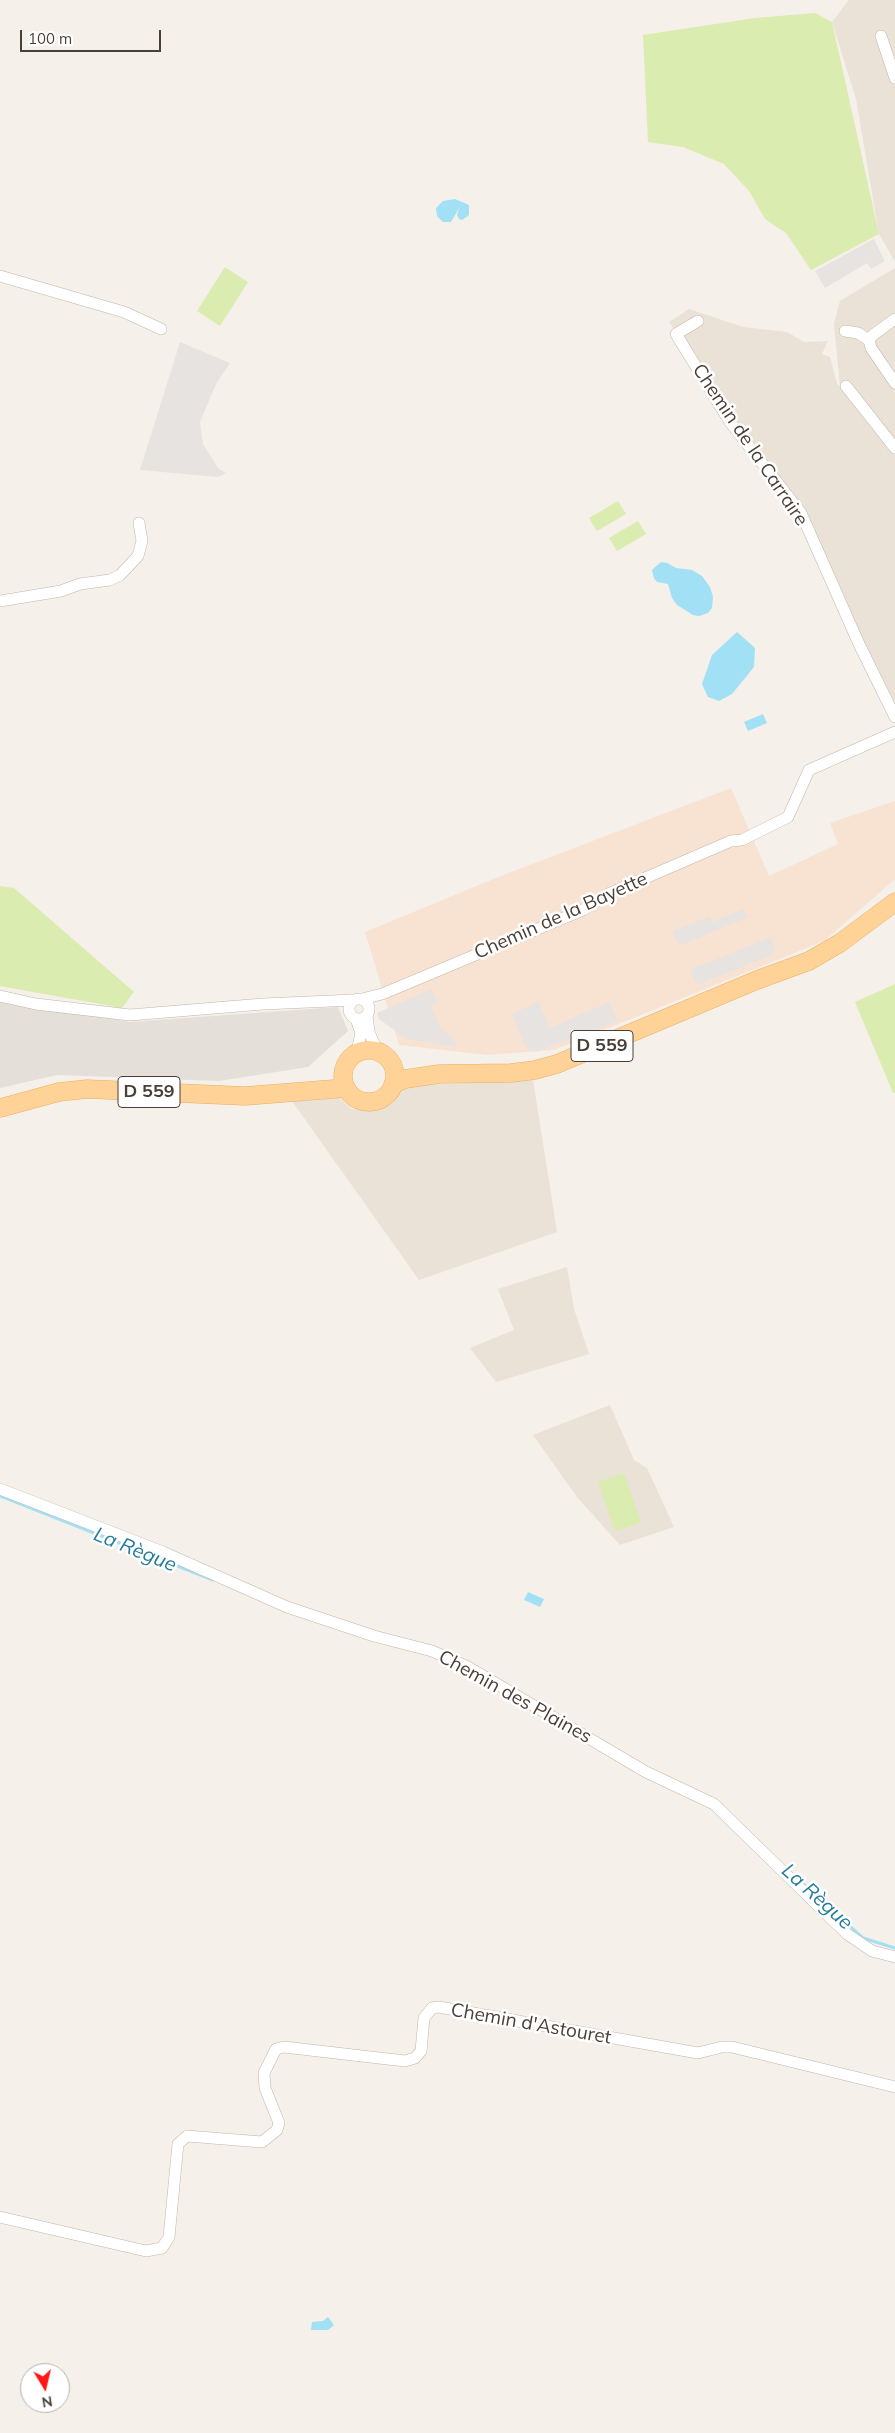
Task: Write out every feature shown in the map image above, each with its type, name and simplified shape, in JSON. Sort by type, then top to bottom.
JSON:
[{"type":"main road","name":"D 559","points":[[757,980],[828,944],[895,892]]},
{"type":"main road","name":"D 559","points":[[393,1084],[405,1079],[439,1074],[511,1073],[535,1070],[557,1064],[827,952],[895,902]]},
{"type":"main road","points":[[377,1051],[391,1062],[394,1069],[393,1084],[383,1097],[372,1102],[358,1100],[344,1079],[351,1057],[357,1052],[377,1051]]},
{"type":"main road","name":"D 559","points":[[391,1062],[439,1074]]},
{"type":"main road","name":"D 559","points":[[0,1108],[59,1092],[87,1089],[245,1096],[300,1090],[344,1079]]},
{"type":"street","points":[[881,36],[895,78]]},
{"type":"street","points":[[0,276],[124,312],[161,329]]},
{"type":"street","points":[[869,340],[895,319]]},
{"type":"street","name":"Chemin de la Carraire","points":[[698,321],[676,334],[730,422],[801,514],[859,644],[895,717]]},
{"type":"street","points":[[845,331],[858,333],[869,340],[871,348],[895,383]]},
{"type":"street","points":[[846,386],[895,448]]},
{"type":"street","points":[[0,600],[61,591],[80,584],[110,580],[120,576],[138,556],[142,541],[140,523]]},
{"type":"street","name":"Chemin de la Bayette","points":[[360,1008],[382,994],[583,910],[608,894],[731,841],[742,840],[788,817],[809,770],[895,732]]},
{"type":"street","points":[[0,996],[36,1004],[130,1015],[332,999],[360,1008]]},
{"type":"street","points":[[360,1008],[377,1051]]},
{"type":"street","points":[[357,1052],[361,1033],[360,1008]]},
{"type":"street","name":"Chemin des Plaines","points":[[0,1489],[163,1552],[287,1607],[374,1636],[432,1651],[468,1667],[646,1772],[714,1804],[847,1934],[872,1951],[895,1958]]},
{"type":"street","name":"Chemin d'Astouret","points":[[0,2217],[146,2251],[162,2248],[169,2237],[178,2144],[186,2136],[262,2142],[276,2130],[278,2123],[265,2088],[264,2074],[276,2049],[284,2047],[405,2062],[415,2058],[421,2051],[424,2018],[432,2008],[439,2007],[698,2053],[722,2047],[732,2047],[895,2087]]},
{"type":"shaded area","points":[[849,0],[895,0],[895,262],[879,234],[856,99],[832,22]]},
{"type":"shaded area","points":[[874,239],[885,261],[871,269],[867,263],[825,288],[815,271]]},
{"type":"shaded area","points":[[895,268],[895,704],[861,637],[811,524],[738,427],[702,368],[669,322],[689,309],[743,327],[787,332],[804,342],[828,341],[822,354],[830,357],[837,384],[840,386],[834,324],[840,301]]},
{"type":"shaded area","points":[[180,342],[230,363],[216,384],[200,422],[203,444],[218,468],[226,473],[218,477],[140,470]]},
{"type":"shaded area","points":[[731,788],[769,876],[838,844],[830,823],[895,801],[895,879],[824,941],[554,1050],[487,1055],[399,1045],[365,932],[501,876]]},
{"type":"shaded area","points":[[744,909],[748,917],[679,946],[672,931],[710,916],[712,922]]},
{"type":"shaded area","points":[[771,937],[775,947],[772,955],[697,985],[691,969]]},
{"type":"shaded area","points":[[431,989],[438,1001],[431,1007],[442,1029],[454,1039],[458,1047],[406,1039],[379,1019],[377,1013]]},
{"type":"shaded area","points":[[0,996],[130,1022],[338,1007],[348,1031],[308,1067],[219,1081],[57,1075],[0,1088]]},
{"type":"shaded area","points":[[538,1001],[550,1028],[609,1002],[618,1021],[536,1052],[526,1048],[512,1014]]},
{"type":"shaded area","points":[[533,1080],[557,1232],[419,1280],[292,1101],[339,1098],[352,1109],[357,1110],[389,1106],[404,1087],[412,1083],[444,1084]]},
{"type":"shaded area","points":[[567,1267],[574,1309],[589,1354],[496,1382],[470,1348],[514,1330],[498,1289]]},
{"type":"shaded area","points":[[610,1405],[634,1460],[647,1468],[674,1527],[620,1545],[577,1497],[533,1435]]},
{"type":"green space","points":[[815,13],[832,22],[879,234],[811,270],[786,233],[765,219],[749,191],[724,164],[683,147],[648,142],[643,35],[755,18]]},
{"type":"green space","points":[[225,267],[248,282],[220,326],[197,311]]},
{"type":"green space","points":[[618,501],[626,514],[597,531],[589,518]]},
{"type":"green space","points":[[638,521],[646,534],[617,551],[609,538]]},
{"type":"green space","points":[[0,886],[14,888],[134,992],[122,1008],[0,986]]},
{"type":"green space","points":[[895,984],[895,1093],[893,1093],[855,1002]]},
{"type":"green space","points":[[624,1473],[641,1522],[615,1531],[598,1482]]},
{"type":"water","points":[[455,199],[469,205],[469,215],[462,220],[459,219],[457,215],[459,208],[451,222],[443,222],[437,216],[436,208],[443,201]]},
{"type":"water","points":[[661,562],[676,568],[692,570],[702,576],[710,587],[713,597],[712,608],[708,613],[699,616],[693,615],[677,605],[672,598],[668,584],[657,582],[654,578],[652,570]]},
{"type":"water","points":[[737,632],[755,648],[754,667],[732,694],[719,701],[708,697],[702,684],[712,655]]},
{"type":"water","points":[[763,714],[767,723],[748,731],[744,722]]},
{"type":"water","points":[[528,1592],[544,1599],[540,1607],[524,1600]]},
{"type":"water","points":[[328,2317],[334,2325],[328,2330],[311,2330],[312,2322],[323,2321]]},
{"type":"waterway","name":"La Règue","points":[[0,1496],[213,1580]]},
{"type":"waterway","name":"La Règue","points":[[797,1878],[863,1938],[895,1948]]}]
